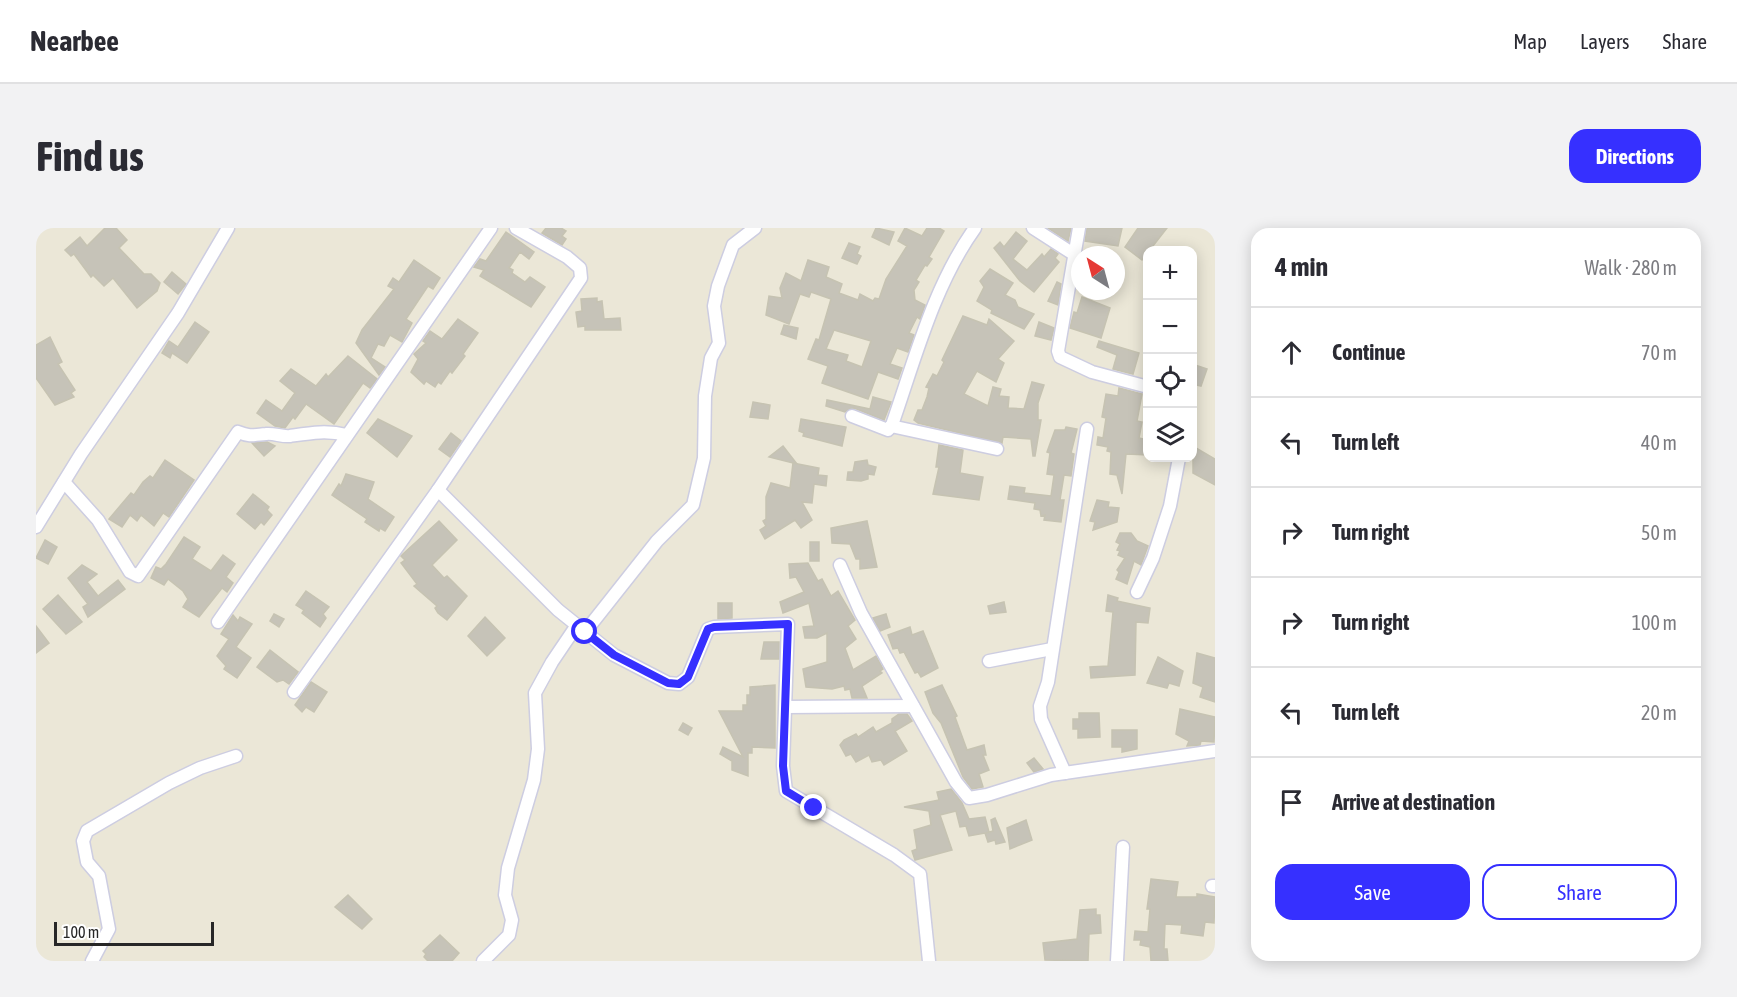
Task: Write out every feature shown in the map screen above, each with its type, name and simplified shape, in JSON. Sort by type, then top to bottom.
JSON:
[{"type":"street","points":[[218,622],[491,228]]},
{"type":"street","points":[[294,692],[438,490],[580,278],[580,268],[567,257],[516,228]]},
{"type":"street","points":[[483,961],[508,935],[512,921],[505,895],[508,868],[534,780],[538,748],[535,693],[552,662],[657,541],[693,505],[704,458],[705,396],[711,358],[719,343],[714,306],[717,286],[733,245],[755,228]]},
{"type":"street","points":[[852,416],[888,430],[891,426],[920,342],[957,253],[975,228]]},
{"type":"street","points":[[1033,228],[1071,252]]},
{"type":"street","points":[[1076,246],[1079,228]]},
{"type":"street","points":[[36,527],[178,313],[223,230]]},
{"type":"street","points":[[1071,278],[1058,351],[1060,357],[1092,372],[1143,386]]},
{"type":"street","points":[[891,426],[997,448]]},
{"type":"street","points":[[1065,773],[1041,719],[1040,706],[1048,682],[1087,429]]},
{"type":"street","points":[[64,482],[86,503],[130,572],[138,576],[238,432],[249,437],[265,434],[288,436],[304,432],[329,431],[347,435]]},
{"type":"street","points":[[1137,592],[1153,558],[1170,506],[1178,462]]},
{"type":"street","points":[[438,490],[558,610],[614,655],[668,683],[679,684],[688,677],[708,629],[788,624],[783,766],[786,791],[894,855],[920,874],[929,961]]},
{"type":"street","points":[[840,565],[861,613],[956,782],[969,798],[1065,773],[1215,751]]},
{"type":"street","points":[[989,661],[1052,649]]},
{"type":"street","points":[[786,707],[913,706]]},
{"type":"street","points":[[93,961],[109,929],[99,876],[87,862],[83,841],[87,831],[169,783],[200,768],[236,756]]},
{"type":"street","points":[[1117,961],[1123,847]]},
{"type":"building","points":[[105,228],[116,228],[127,240],[119,248],[144,274],[151,274],[160,283],[157,291],[137,308],[113,278],[104,286],[93,275],[91,277],[74,254],[71,256],[65,250],[80,237],[87,246]]},
{"type":"building","points":[[546,228],[561,228],[566,231],[562,236],[566,239],[562,245],[542,233]]},
{"type":"building","points":[[876,228],[894,232],[889,245],[872,237]]},
{"type":"building","points":[[905,228],[922,236],[927,228],[939,228],[944,231],[929,257],[932,259],[927,266],[925,265],[916,280],[919,282],[914,290],[915,300],[925,305],[920,319],[917,317],[909,333],[914,335],[908,352],[897,348],[890,364],[902,368],[898,379],[878,372],[868,399],[822,383],[828,366],[808,359],[816,339],[819,340],[831,299],[811,292],[809,297],[800,294],[789,324],[766,315],[769,296],[782,298],[780,288],[786,273],[801,281],[808,260],[829,267],[826,277],[842,284],[839,293],[858,300],[860,294],[873,301],[875,298],[879,299],[886,279],[907,246],[898,241]],"holes":[[[834,330],[871,341],[862,367],[846,361],[848,355],[826,349]]]},
{"type":"building","points":[[1048,228],[1071,228],[1068,241]]},
{"type":"building","points":[[1087,228],[1122,228],[1118,246],[1085,241]]},
{"type":"building","points":[[1138,228],[1167,228],[1153,246],[1143,246],[1142,260],[1125,247]]},
{"type":"building","points":[[506,232],[534,252],[529,259],[520,252],[509,268],[525,282],[530,277],[545,287],[531,307],[480,276],[484,270],[474,267],[480,259],[486,261]]},
{"type":"building","points":[[1016,232],[1027,241],[1013,259],[1027,270],[1042,254],[1044,257],[1051,249],[1058,254],[1055,258],[1059,262],[1034,292],[1020,281],[994,248],[1000,242],[1004,247]]},
{"type":"building","points":[[849,243],[860,247],[857,254],[861,256],[857,264],[842,258]]},
{"type":"building","points":[[414,260],[440,278],[433,289],[428,286],[406,319],[412,323],[402,342],[390,335],[384,346],[378,344],[371,358],[385,367],[379,375],[356,343],[362,330],[394,289],[388,286],[393,278],[399,282]]},
{"type":"building","points":[[990,269],[1013,283],[1005,295],[1015,300],[1018,307],[1034,314],[1024,329],[991,313],[992,310],[977,301],[984,287],[980,281]]},
{"type":"building","points":[[172,272],[186,284],[178,294],[164,282]]},
{"type":"building","points":[[1057,282],[1061,284],[1058,305],[1048,301]]},
{"type":"building","points":[[597,298],[597,302],[602,301],[604,319],[620,318],[621,330],[585,330],[585,326],[578,327],[576,312],[582,311],[581,299]]},
{"type":"building","points":[[1081,300],[1090,300],[1110,308],[1101,338],[1070,328],[1074,312],[1077,313]]},
{"type":"building","points":[[963,316],[987,325],[989,319],[1014,341],[998,359],[1004,363],[996,382],[977,371],[964,394],[988,406],[993,387],[1001,389],[999,396],[1009,397],[1008,408],[1024,409],[1032,382],[1044,385],[1038,403],[1038,420],[1041,420],[1035,456],[1033,456],[1031,439],[1003,437],[1002,443],[918,423],[914,420],[918,410],[922,410],[927,397],[929,388],[926,387],[933,374],[937,376]]},
{"type":"building","points":[[458,319],[478,333],[463,354],[465,356],[441,384],[438,382],[435,387],[426,381],[424,384],[411,372],[418,359],[414,354],[426,343],[423,341],[430,331],[442,339]]},
{"type":"building","points":[[195,322],[209,332],[187,363],[172,353],[170,358],[162,353],[169,341],[178,347]]},
{"type":"building","points":[[1039,322],[1054,328],[1051,340],[1035,336]]},
{"type":"building","points":[[784,325],[798,328],[796,339],[781,334]]},
{"type":"building","points":[[50,337],[62,362],[58,364],[75,390],[71,393],[74,397],[55,405],[36,378],[36,345]]},
{"type":"building","points":[[1099,341],[1139,353],[1133,374],[1113,369],[1117,355],[1097,347]]},
{"type":"building","points":[[348,356],[377,379],[370,388],[363,383],[334,424],[306,404],[285,428],[275,426],[257,413],[266,400],[282,411],[295,393],[280,381],[291,369],[316,386],[326,374],[328,377]]},
{"type":"building","points":[[1197,366],[1207,369],[1201,386],[1197,385]]},
{"type":"building","points":[[1119,388],[1142,394],[1137,421],[1142,422],[1139,438],[1143,439],[1143,455],[1126,454],[1122,494],[1117,475],[1110,474],[1111,452],[1107,451],[1108,447],[1097,445],[1098,437],[1103,438],[1106,418],[1102,417],[1106,394],[1118,396]]},
{"type":"building","points":[[873,397],[891,402],[884,420],[854,408],[845,412],[826,406],[827,400],[870,409]]},
{"type":"building","points":[[753,402],[770,405],[768,419],[750,417]]},
{"type":"building","points":[[378,419],[412,436],[397,457],[367,433]]},
{"type":"building","points":[[801,419],[846,427],[842,446],[803,436],[804,433],[799,431]]},
{"type":"building","points":[[1066,427],[1077,429],[1071,453],[1074,454],[1071,476],[1064,475],[1060,500],[1064,500],[1061,522],[1044,520],[1045,515],[1041,516],[1040,510],[1034,509],[1035,503],[1008,499],[1010,486],[1025,488],[1024,493],[1051,496],[1054,475],[1047,474],[1050,453],[1047,452],[1055,430],[1065,430]]},
{"type":"building","points":[[451,433],[461,441],[450,457],[439,449]]},
{"type":"building","points":[[267,442],[275,446],[264,456],[252,443]]},
{"type":"building","points":[[939,445],[963,450],[960,473],[983,477],[979,500],[933,494],[939,467],[936,467]]},
{"type":"building","points":[[783,446],[797,464],[769,457]]},
{"type":"building","points":[[1197,449],[1215,459],[1215,485],[1193,473],[1193,462],[1197,462]]},
{"type":"building","points":[[165,460],[194,480],[169,517],[163,513],[154,526],[141,515],[137,521],[130,515],[122,527],[109,519],[131,493],[134,495],[150,476],[153,478]]},
{"type":"building","points":[[867,460],[868,465],[876,467],[874,475],[868,474],[868,479],[861,481],[847,480],[848,472],[853,472],[855,462]]},
{"type":"building","points":[[793,463],[819,468],[818,475],[827,476],[826,486],[814,484],[812,503],[802,502],[812,520],[801,528],[795,520],[765,539],[760,530],[766,526],[763,521],[766,519],[766,497],[771,483],[790,488]]},
{"type":"building","points":[[346,474],[374,482],[368,499],[394,517],[385,531],[380,528],[379,531],[365,522],[367,519],[332,495],[339,484],[341,486]]},
{"type":"building","points":[[253,494],[269,507],[267,510],[272,515],[264,525],[261,522],[255,529],[237,514]]},
{"type":"building","points":[[1097,500],[1109,502],[1108,507],[1119,508],[1117,522],[1093,530],[1095,522],[1090,521]]},
{"type":"building","points":[[439,521],[457,540],[432,565],[467,596],[447,620],[438,613],[435,608],[437,606],[414,586],[417,584],[401,563],[405,560],[401,556]]},
{"type":"building","points":[[867,521],[877,567],[860,569],[860,559],[856,559],[850,544],[832,543],[831,528]]},
{"type":"building","points":[[1120,533],[1131,533],[1137,541],[1148,546],[1141,565],[1134,561],[1127,584],[1116,579],[1119,572],[1117,570],[1125,558],[1118,555],[1120,551],[1117,550],[1120,544],[1116,542]]},
{"type":"building","points":[[184,537],[200,547],[192,559],[211,571],[223,555],[235,564],[226,577],[233,583],[227,592],[222,588],[199,617],[183,607],[188,599],[183,591],[168,579],[164,585],[151,578],[156,567],[161,569],[166,564]]},
{"type":"building","points":[[45,540],[57,547],[48,564],[36,558]]},
{"type":"building","points":[[810,542],[819,542],[819,561],[810,561]]},
{"type":"building","points":[[808,563],[818,581],[822,579],[831,596],[838,591],[855,620],[848,626],[856,639],[845,648],[853,670],[876,656],[883,669],[880,671],[882,673],[862,686],[867,698],[852,698],[850,689],[845,690],[844,686],[832,689],[806,687],[803,669],[827,662],[827,633],[817,638],[805,638],[803,627],[814,626],[809,603],[783,613],[780,602],[804,592],[796,577],[790,578],[789,564]]},
{"type":"building","points":[[82,565],[97,574],[87,582],[98,596],[118,580],[125,589],[88,617],[83,607],[88,604],[68,578]]},
{"type":"building","points":[[306,591],[329,607],[323,614],[326,618],[320,627],[302,613],[304,610],[296,605]]},
{"type":"building","points":[[58,595],[82,622],[66,634],[43,609]]},
{"type":"building","points":[[1108,595],[1118,598],[1117,601],[1150,608],[1148,623],[1136,622],[1135,675],[1091,678],[1090,667],[1108,666],[1113,612],[1106,611]]},
{"type":"building","points":[[1004,602],[1006,612],[990,614],[988,606]]},
{"type":"building","points":[[718,603],[732,603],[732,618],[718,619]]},
{"type":"building","points":[[274,614],[284,619],[279,627],[270,621]]},
{"type":"building","points":[[886,614],[890,627],[880,631],[873,618]]},
{"type":"building","points":[[233,615],[238,621],[240,617],[252,624],[236,647],[251,658],[237,678],[224,669],[226,666],[217,656],[229,639],[221,634]]},
{"type":"building","points":[[485,617],[505,638],[487,656],[468,636]]},
{"type":"building","points":[[36,626],[49,643],[36,653]]},
{"type":"building","points":[[910,627],[912,635],[923,631],[938,668],[921,677],[918,672],[915,673],[904,652],[900,653],[898,648],[893,649],[888,635]]},
{"type":"building","points":[[764,642],[779,642],[779,659],[761,659]]},
{"type":"building","points":[[270,650],[298,672],[289,684],[283,680],[277,682],[257,667]]},
{"type":"building","points":[[1197,653],[1215,658],[1215,702],[1200,697],[1203,687],[1193,683]]},
{"type":"building","points":[[1158,657],[1183,671],[1179,686],[1169,683],[1167,688],[1147,683]]},
{"type":"building","points":[[311,682],[327,692],[314,712],[306,707],[302,712],[295,705]]},
{"type":"building","points":[[775,685],[775,748],[752,747],[752,753],[748,753],[748,776],[732,770],[732,761],[720,754],[723,747],[743,757],[719,711],[743,711],[743,705],[747,705],[747,695],[750,695],[750,687]]},
{"type":"building","points":[[942,685],[957,716],[955,717],[967,750],[984,745],[986,755],[983,755],[989,770],[979,774],[983,787],[972,789],[963,777],[941,723],[933,713],[925,692]]},
{"type":"building","points":[[1180,709],[1215,717],[1214,742],[1201,741],[1200,745],[1187,746],[1189,741],[1176,734]]},
{"type":"building","points":[[1079,713],[1099,713],[1100,737],[1078,738],[1078,729],[1073,729],[1073,719],[1079,719]]},
{"type":"building","points":[[899,714],[907,714],[912,721],[895,731],[907,751],[884,765],[881,760],[872,762],[869,755],[856,762],[851,754],[846,756],[840,745],[844,740],[856,734],[858,737],[873,727],[876,732],[892,723],[892,719]]},
{"type":"building","points":[[683,723],[692,728],[688,735],[679,730]]},
{"type":"building","points":[[1112,730],[1137,730],[1137,749],[1122,752],[1122,747],[1112,747]]},
{"type":"building","points":[[1034,758],[1043,769],[1034,772],[1027,763]]},
{"type":"building","points":[[951,789],[962,803],[969,819],[985,817],[989,832],[986,833],[993,831],[991,820],[995,818],[1005,842],[996,844],[995,840],[988,842],[985,833],[969,836],[966,826],[960,827],[956,811],[940,815],[952,850],[915,860],[912,851],[917,849],[914,830],[931,825],[929,811],[904,807],[939,800],[937,792]]},
{"type":"building","points":[[1026,820],[1032,840],[1010,849],[1007,828]]},
{"type":"building","points":[[1151,879],[1178,882],[1176,897],[1197,897],[1197,894],[1215,897],[1214,923],[1205,922],[1203,936],[1181,933],[1182,925],[1165,924],[1164,949],[1167,949],[1168,961],[1151,961],[1150,947],[1140,945],[1141,940],[1134,940],[1135,931],[1148,932],[1150,909],[1147,909]]},
{"type":"building","points":[[348,895],[372,919],[362,929],[335,907]]},
{"type":"building","points":[[1096,909],[1096,915],[1100,915],[1101,933],[1089,934],[1088,961],[1045,960],[1043,943],[1077,939],[1080,910]]},
{"type":"building","points":[[440,935],[459,953],[452,961],[428,961],[423,951]]},
{"type":"route","points":[[585,632],[614,655],[668,683],[679,684],[688,677],[708,629],[788,624],[783,766],[786,791],[814,808]]}]
